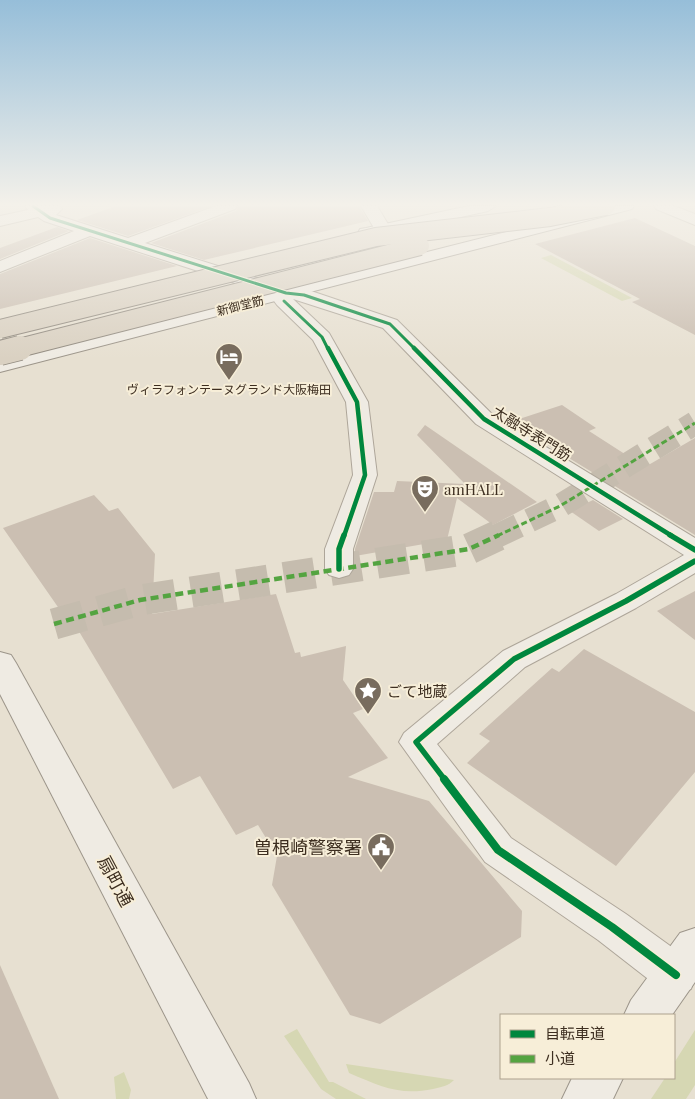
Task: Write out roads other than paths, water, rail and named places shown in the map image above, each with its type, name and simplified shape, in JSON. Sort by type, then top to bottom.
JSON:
[{"type":"highway","points":[[0,329],[293,257]]},
{"type":"highway","points":[[0,335],[314,257]]},
{"type":"highway","points":[[0,342],[340,257]]},
{"type":"highway","points":[[0,353],[378,257]]},
{"type":"highway","points":[[0,360],[396,257]]},
{"type":"street","points":[[0,267],[24,257]]},
{"type":"street","points":[[171,257],[214,271]]},
{"type":"street","points":[[0,323],[269,257]]},
{"type":"street","name":"新御堂筋","points":[[0,366],[285,297],[434,257]]},
{"type":"street","name":"太融寺表門筋","points":[[214,271],[285,297],[304,295],[390,324],[484,419],[695,550]]},
{"type":"street","points":[[285,297],[322,337],[357,402],[365,475],[339,549],[339,569]]},
{"type":"street","points":[[647,1014],[685,961],[612,927],[498,850],[416,742],[514,659],[695,562]]},
{"type":"street","name":"扇町通","points":[[0,663],[233,1099]]},
{"type":"street","points":[[585,1099],[599,1079]]},
{"type":"tunnel","points":[[497,536],[560,506],[695,423]]},
{"type":"tunnel","points":[[54,624],[140,600],[469,549],[499,535]]},
{"type":"place","name":"ヴィラフォンテーヌグランド大阪梅田","points":[[229,381]]},
{"type":"place","name":"amHALL","points":[[425,513]]},
{"type":"place","name":"ごて地蔵","points":[[368,715]]},
{"type":"place","name":"曽根崎警察署","points":[[381,871]]}]
